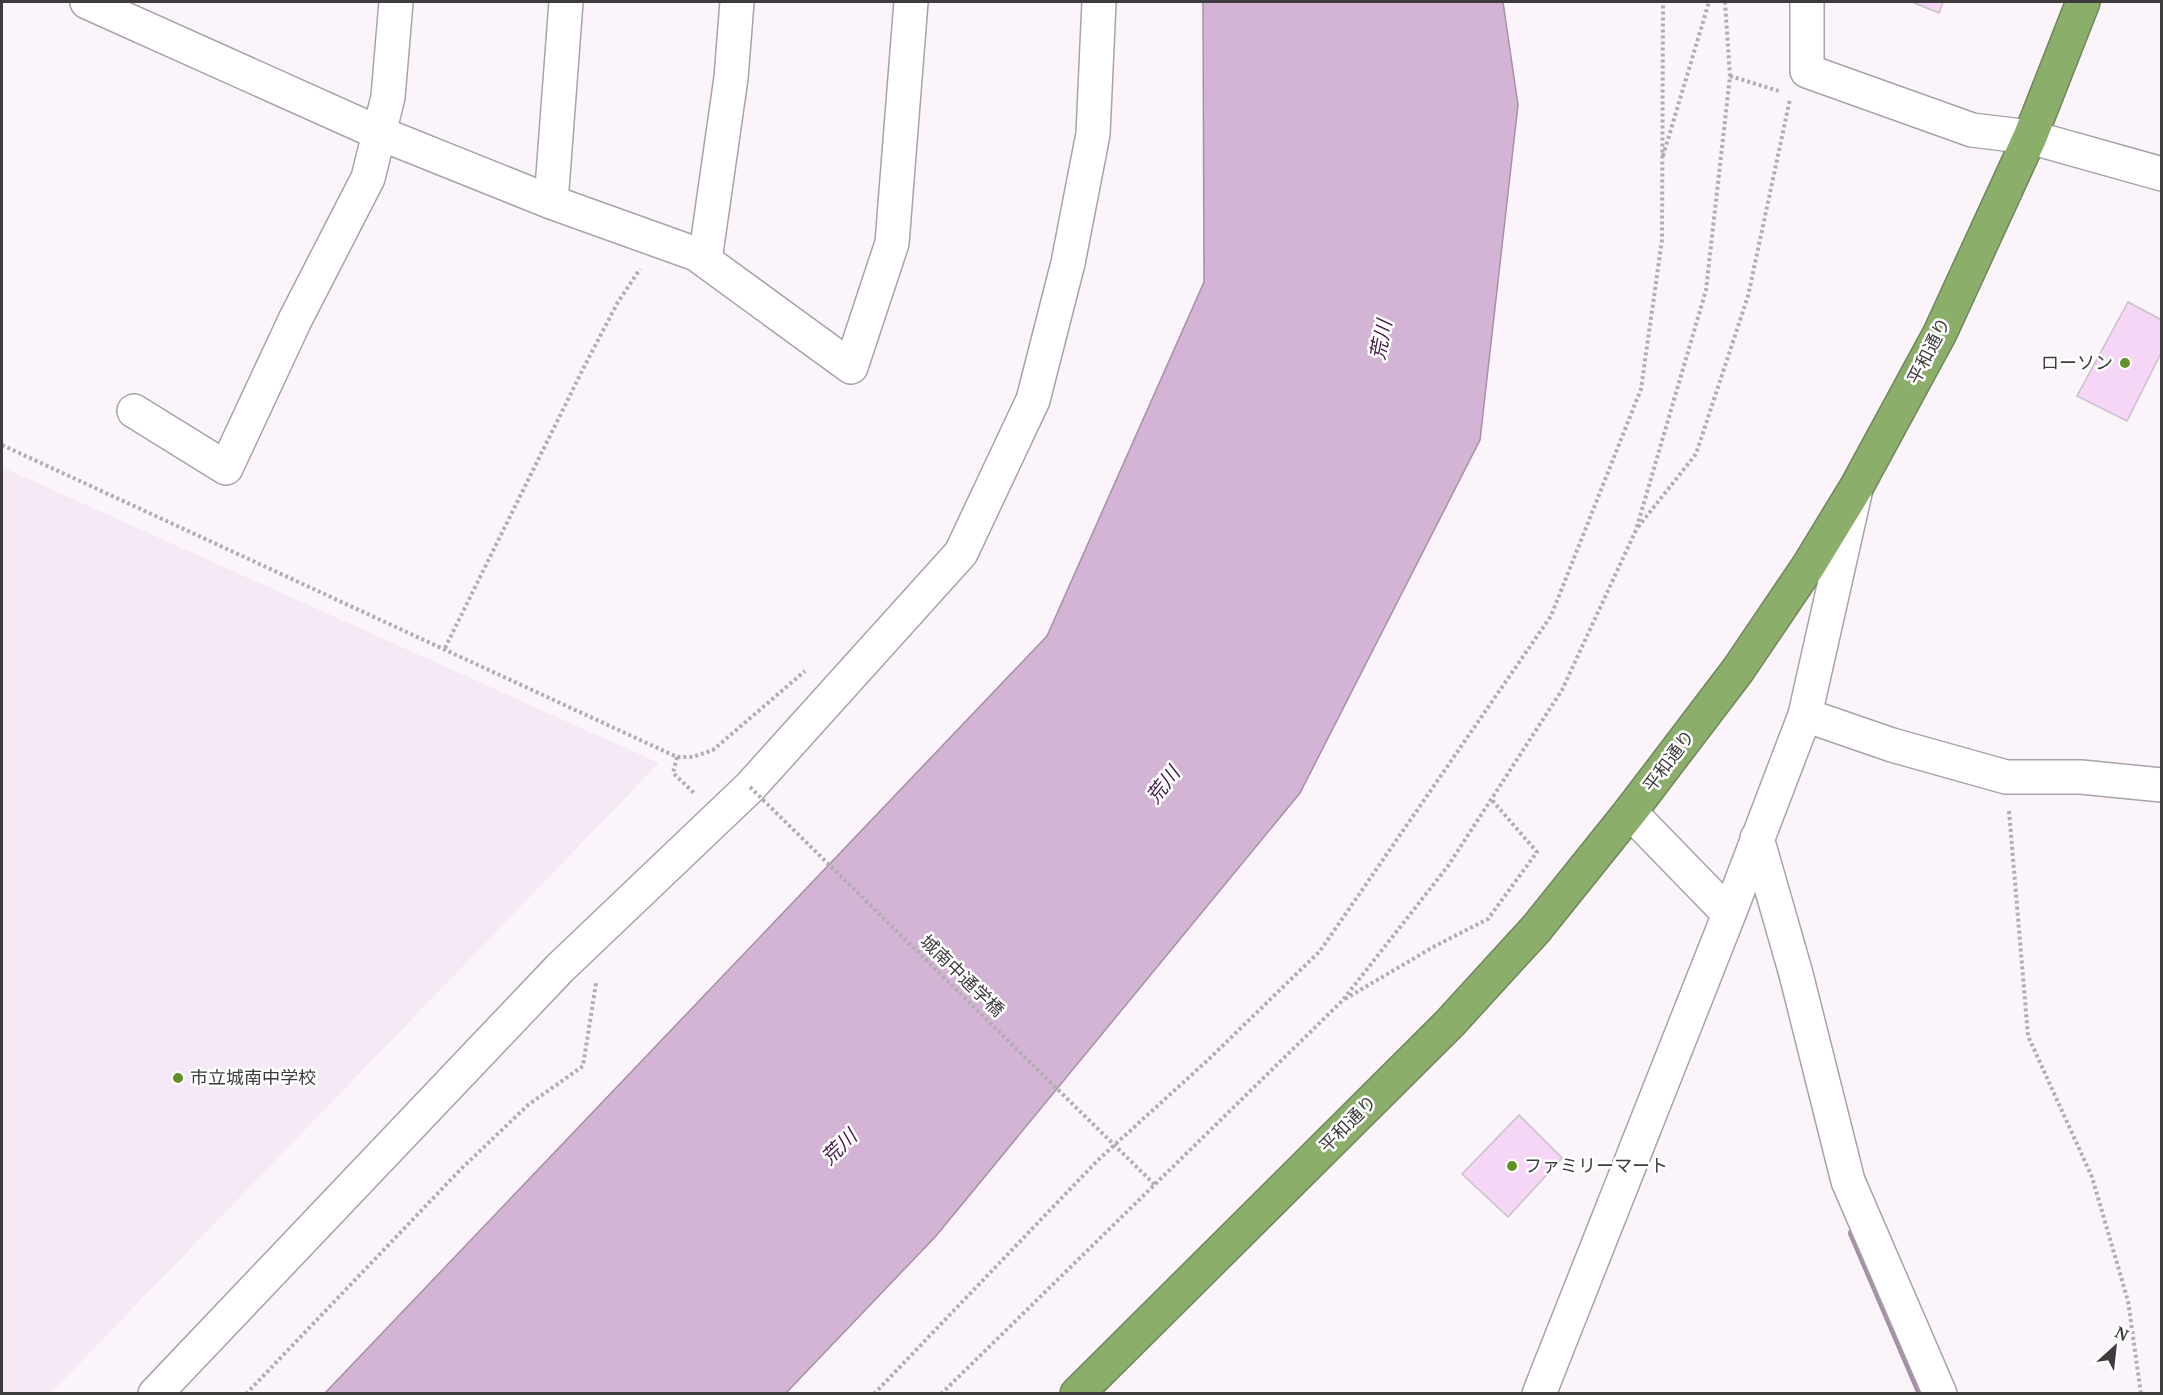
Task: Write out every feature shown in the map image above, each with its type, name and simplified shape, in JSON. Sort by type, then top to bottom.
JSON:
[{"type":"highway","name":"平和通り","points":[[1077,1394],[1450,1023],[1536,929],[1630,812],[1738,670],[1809,565],[1857,486],[1940,333],[2030,137],[2083,2]]},
{"type":"street","points":[[87,2],[379,133],[551,202],[696,254],[851,367],[892,243],[911,2]]},
{"type":"street","points":[[134,411],[226,468],[295,320],[368,178],[388,97],[396,2]]},
{"type":"street","points":[[551,202],[566,2]]},
{"type":"street","points":[[705,260],[731,78],[737,2]]},
{"type":"street","points":[[155,1394],[567,961],[750,787],[961,554],[1033,400],[1068,263],[1093,134],[1099,2]]},
{"type":"street","points":[[1807,2],[1807,71],[1803,84],[1972,130],[2030,137],[2162,174]]},
{"type":"street","points":[[1539,1394],[1729,914],[1805,715],[1857,486]]},
{"type":"street","points":[[1805,715],[1892,745],[2006,777],[2081,777],[2162,785]]},
{"type":"street","points":[[1630,812],[1729,914]]},
{"type":"street","points":[[1757,837],[1796,974],[1848,1181],[1940,1394]]},
{"type":"path","points":[[874,1394],[1098,1160],[1209,1059],[1320,951],[1551,616],[1641,389],[1662,240],[1663,2]]},
{"type":"path","points":[[1662,160],[1709,2]]},
{"type":"path","points":[[940,1394],[1342,1001],[1448,866],[1562,690],[1636,530],[1706,290],[1730,76],[1725,2]]},
{"type":"path","points":[[1636,530],[1696,454],[1748,296],[1803,84],[1730,76]]},
{"type":"path","points":[[445,648],[601,334],[618,302],[660,241]]},
{"type":"path","points":[[2,445],[677,757],[693,757],[712,750],[812,664]]},
{"type":"path","points":[[673,773],[677,757]]},
{"type":"path","points":[[2006,777],[2028,1036],[2092,1177],[2128,1301],[2141,1394]]},
{"type":"path","name":"城南中通学橋","points":[[750,787],[1155,1185]]},
{"type":"path","points":[[1342,1001],[1435,946],[1488,919],[1537,852],[1491,799]]},
{"type":"path","points":[[246,1394],[462,1168],[528,1105],[583,1066],[597,978]]},
{"type":"shaded area","name":"市立城南中学校","points":[[2,467],[659,763],[51,1393],[2,1393]]},
{"type":"water","name":"荒川","points":[[1203,2],[1503,2],[1518,105],[1480,440],[1300,793],[936,1236],[786,1393],[325,1393],[1047,636],[1204,282]]},
{"type":"building","points":[[1912,2],[1943,2],[1939,13]]},
{"type":"building","points":[[2128,302],[2162,320],[2162,351],[2127,421],[2077,396]]},
{"type":"building","name":"ファミリーマート","points":[[1519,1115],[1562,1158],[1508,1217],[1462,1174]]},
{"type":"waterway","points":[[1853,1233],[1922,1394]]},
{"type":"place","name":"ローソン","points":[[2125,363]]},
{"type":"place","name":"市立城南中学校","points":[[178,1078]]},
{"type":"place","name":"ファミリーマート","points":[[1512,1166]]}]
